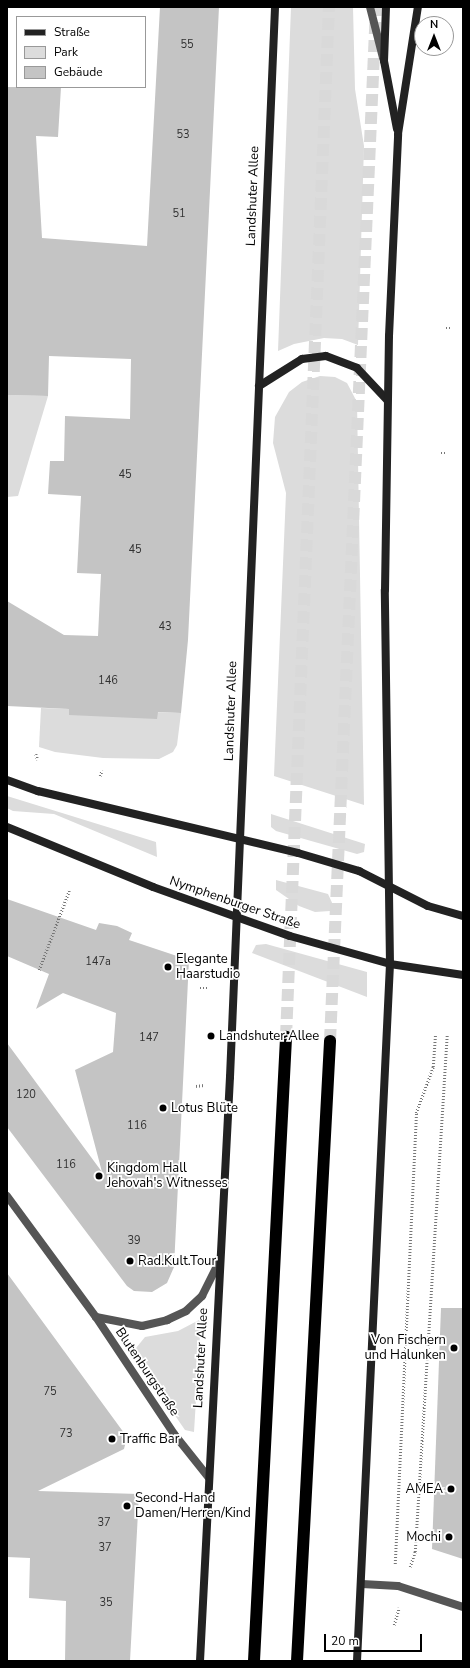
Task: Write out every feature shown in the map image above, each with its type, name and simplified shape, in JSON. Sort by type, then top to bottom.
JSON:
[{"type":"highway","points":[[254,1661],[286,1037]]},
{"type":"highway","points":[[297,1661],[330,1041]]},
{"type":"main road","name":"Landshuter Allee","points":[[200,1661],[220,1260],[275,7]]},
{"type":"main road","points":[[386,7],[384,61],[398,134]]},
{"type":"main road","points":[[356,1661],[362,1584],[390,964],[385,590],[387,400],[398,134],[418,7]]},
{"type":"main road","points":[[258,386],[302,359],[326,356],[357,368],[387,400]]},
{"type":"main road","points":[[7,780],[38,791],[239,838],[359,871],[428,906],[463,916]]},
{"type":"main road","name":"Nymphenburger Straße","points":[[7,827],[235,918],[390,964],[463,976]]},
{"type":"street","points":[[370,7],[384,61]]},
{"type":"street","name":"Blutenburgstraße","points":[[7,1196],[96,1317],[174,1434],[209,1478]]},
{"type":"street","name":"Blutenburgstraße","points":[[96,1317],[142,1326],[167,1320],[186,1312],[202,1296],[220,1260]]},
{"type":"street","points":[[362,1584],[398,1586],[463,1607]]},
{"type":"path","points":[[36,754],[38,760]]},
{"type":"path","points":[[100,776],[102,770]]},
{"type":"path","points":[[39,970],[69,891]]},
{"type":"path","points":[[200,988],[207,988]]},
{"type":"path","points":[[398,1586],[393,1577],[399,1530],[416,1113],[433,1067],[435,1034]]},
{"type":"path","points":[[414,1552],[447,1035]]},
{"type":"path","points":[[196,1086],[204,1085]]},
{"type":"green space","points":[[291,7],[353,7],[355,89],[364,146],[358,345],[342,339],[324,338],[294,344],[278,351]]},
{"type":"green space","points":[[320,376],[335,377],[347,383],[357,402],[364,805],[274,776],[286,493],[273,443],[275,417],[289,392],[302,382]]},
{"type":"green space","points":[[7,395],[48,396],[18,496],[7,497]]},
{"type":"green space","points":[[41,708],[181,713],[177,745],[173,752],[159,759],[103,758],[55,752],[39,747]]},
{"type":"green space","points":[[7,796],[156,842],[157,857],[54,814],[13,811],[7,808]]},
{"type":"green space","points":[[271,814],[365,844],[364,852],[357,854],[276,831],[271,827]]},
{"type":"green space","points":[[276,880],[328,894],[334,907],[330,911],[315,912],[299,906],[276,890]]},
{"type":"green space","points":[[266,944],[367,972],[367,997],[252,953],[256,945]]},
{"type":"green space","points":[[201,1319],[194,1432],[185,1430],[132,1353],[145,1337],[178,1331]]},
{"type":"building","points":[[160,7],[219,7],[188,640],[181,713],[158,712],[157,719],[69,715],[69,709],[7,706],[7,601],[64,635],[98,636],[101,574],[77,573],[81,496],[48,494],[50,461],[64,461],[65,416],[130,419],[131,359],[49,356],[48,396],[7,395],[7,87],[61,88],[58,137],[36,136],[42,238],[147,246]]},
{"type":"building","points":[[7,899],[96,930],[99,923],[117,926],[132,933],[129,940],[189,960],[174,1267],[167,1283],[152,1292],[134,1291],[127,1286],[7,1127],[7,1043],[102,1172],[75,1070],[113,1052],[116,1013],[63,993],[36,1009],[49,974],[7,956]]},
{"type":"building","points":[[7,1273],[127,1437],[124,1449],[38,1491],[139,1494],[130,1661],[65,1661],[66,1601],[29,1598],[30,1558],[7,1557]]},
{"type":"building","points":[[441,1308],[463,1308],[463,1559],[432,1549]]},
{"type":"tunnel","points":[[286,1037],[329,7]]},
{"type":"tunnel","points":[[330,1041],[376,7]]},
{"type":"place","name":"Elegante Haarstudio","points":[[168,967]]},
{"type":"place","name":"Landshuter Allee","points":[[211,1036]]},
{"type":"place","name":"Lotus Blüte","points":[[163,1108]]},
{"type":"place","name":"Kingdom Hall Jehovah's Witnesses","points":[[99,1176]]},
{"type":"place","name":"Rad.Kult.Tour","points":[[130,1261]]},
{"type":"place","name":"Von Fischern und Halunken","points":[[454,1348]]},
{"type":"place","name":"Traffic Bar","points":[[112,1439]]},
{"type":"place","name":"AMEA","points":[[451,1489]]},
{"type":"place","name":"Second-Hand Damen/Herren/Kind","points":[[127,1506]]},
{"type":"place","name":"Mochi","points":[[449,1537]]}]
